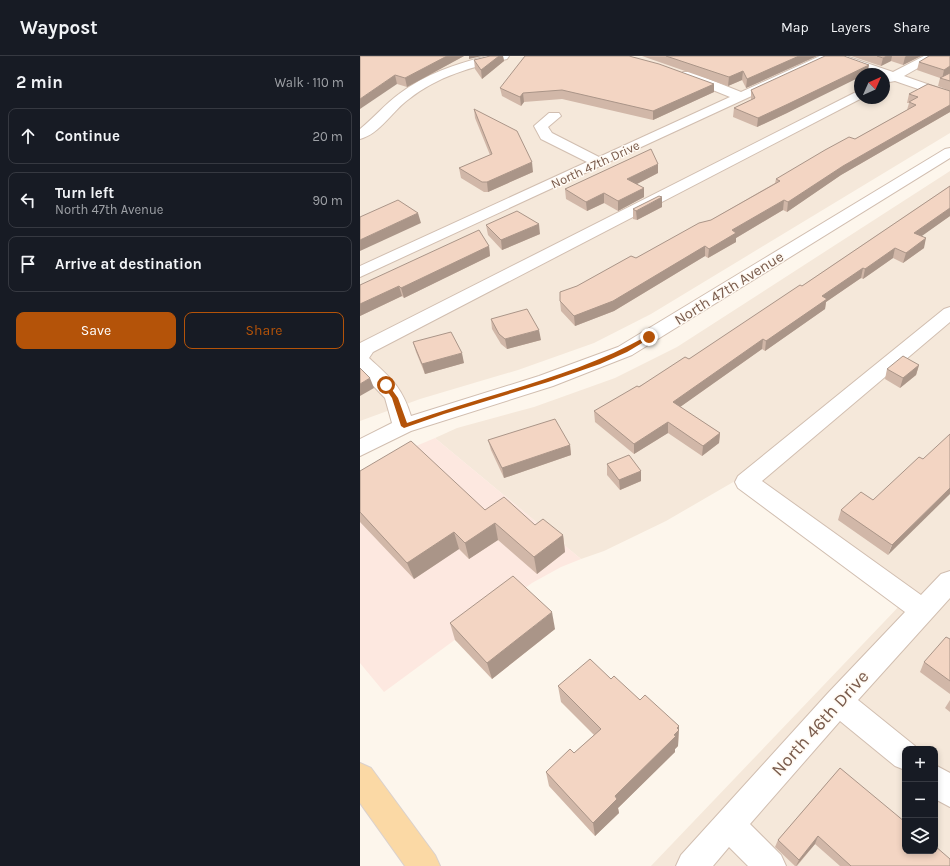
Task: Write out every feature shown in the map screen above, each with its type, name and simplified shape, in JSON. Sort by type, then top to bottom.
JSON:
[{"type":"main road","points":[[360,778],[424,866]]},
{"type":"street","points":[[360,135],[419,85],[438,75],[503,56]]},
{"type":"street","name":"North 47th Drive","points":[[360,272],[830,56]]},
{"type":"street","points":[[834,56],[863,68]]},
{"type":"street","points":[[890,78],[933,56]]},
{"type":"street","points":[[673,70],[741,97]]},
{"type":"street","points":[[890,79],[950,96]]},
{"type":"street","points":[[360,357],[366,348],[470,293],[854,97]]},
{"type":"street","points":[[554,116],[541,126],[546,136],[598,162]]},
{"type":"street","name":"North 47th Avenue","points":[[360,448],[404,426],[546,381],[625,351],[950,152]]},
{"type":"street","points":[[922,610],[746,482],[950,313]]},
{"type":"street","points":[[360,361],[386,385],[395,398],[404,426]]},
{"type":"street","name":"North 46th Drive","points":[[692,866],[838,702],[950,581]]},
{"type":"street","points":[[838,702],[902,754]]},
{"type":"street","points":[[938,782],[950,792]]},
{"type":"street","points":[[728,825],[770,866]]},
{"type":"shaded area","points":[[360,56],[950,56],[950,133],[651,314],[594,343],[518,370],[420,399],[360,421]]},
{"type":"shaded area","points":[[950,171],[950,866],[651,866],[905,600],[735,481],[666,521],[604,551],[581,559],[435,438],[457,428],[534,407],[615,378],[677,347]]},
{"type":"shaded area","points":[[435,438],[581,559],[561,567],[532,583],[384,692],[360,663],[360,473],[383,460]]},
{"type":"building","points":[[360,56],[447,56],[405,78],[395,75],[360,99]]},
{"type":"building","points":[[490,56],[499,56],[481,70],[474,60]]},
{"type":"building","points":[[525,56],[629,56],[659,64],[714,84],[653,111],[562,90],[523,93],[520,97],[500,88]]},
{"type":"building","points":[[666,56],[799,56],[747,79],[743,71],[729,77]]},
{"type":"building","points":[[825,56],[844,56],[869,65],[863,68],[854,68],[854,72],[758,118],[734,108],[755,98],[751,90]]},
{"type":"building","points":[[929,56],[950,56],[950,66],[944,70],[919,62]]},
{"type":"building","points":[[950,73],[950,81],[940,78]]},
{"type":"building","points":[[928,84],[950,91],[950,105],[843,166],[788,202],[784,200],[732,230],[736,233],[709,249],[705,246],[613,301],[574,316],[560,301],[560,292],[577,286],[631,256],[636,258],[699,223],[711,220],[780,181],[776,179],[825,150],[849,137],[855,139],[916,105],[909,102],[918,97],[909,94]]},
{"type":"building","points":[[474,109],[517,131],[532,162],[487,182],[482,182],[459,168],[492,154]]},
{"type":"building","points":[[651,149],[658,164],[627,179],[644,188],[618,201],[604,193],[586,202],[565,189]]},
{"type":"building","points":[[950,186],[950,208],[914,233],[926,238],[906,253],[895,248],[865,269],[863,268],[822,296],[827,299],[766,341],[763,339],[673,402],[720,433],[703,446],[668,422],[634,444],[594,411],[637,386],[639,387],[685,357],[689,359],[800,285],[802,286]]},
{"type":"building","points":[[659,196],[662,197],[636,211],[633,209]]},
{"type":"building","points":[[398,200],[418,213],[360,240],[360,217]]},
{"type":"building","points":[[517,211],[539,224],[501,240],[486,225]]},
{"type":"building","points":[[479,230],[489,246],[401,288],[399,286],[360,304],[360,285]]},
{"type":"building","points":[[527,309],[539,330],[505,339],[499,334],[491,319]]},
{"type":"building","points":[[451,332],[462,353],[422,364],[413,342]]},
{"type":"building","points":[[903,356],[919,365],[903,378],[887,369]]},
{"type":"building","points":[[360,368],[370,378],[360,384]]},
{"type":"building","points":[[555,419],[570,445],[502,468],[488,440]]},
{"type":"building","points":[[950,434],[950,488],[892,545],[841,510],[861,492],[873,500],[919,457],[923,459]]},
{"type":"building","points":[[411,441],[485,510],[504,497],[535,525],[543,519],[563,535],[534,557],[495,523],[465,543],[454,532],[407,563],[360,512],[360,471]]},
{"type":"building","points":[[629,455],[641,471],[619,480],[607,464]]},
{"type":"building","points":[[513,576],[552,612],[487,663],[450,623]]},
{"type":"building","points":[[946,637],[950,639],[950,681],[924,662]]},
{"type":"building","points":[[590,659],[611,679],[614,676],[640,700],[645,695],[679,726],[677,728],[679,730],[674,735],[676,736],[615,796],[617,799],[593,823],[546,772],[570,749],[574,753],[601,729],[558,686]]},
{"type":"building","points":[[840,768],[902,820],[902,854],[938,854],[938,849],[950,859],[950,866],[851,866],[818,836],[799,860],[778,840]]},
{"type":"route","points":[[386,385],[395,398],[404,426],[598,363],[625,351],[649,337]]}]
